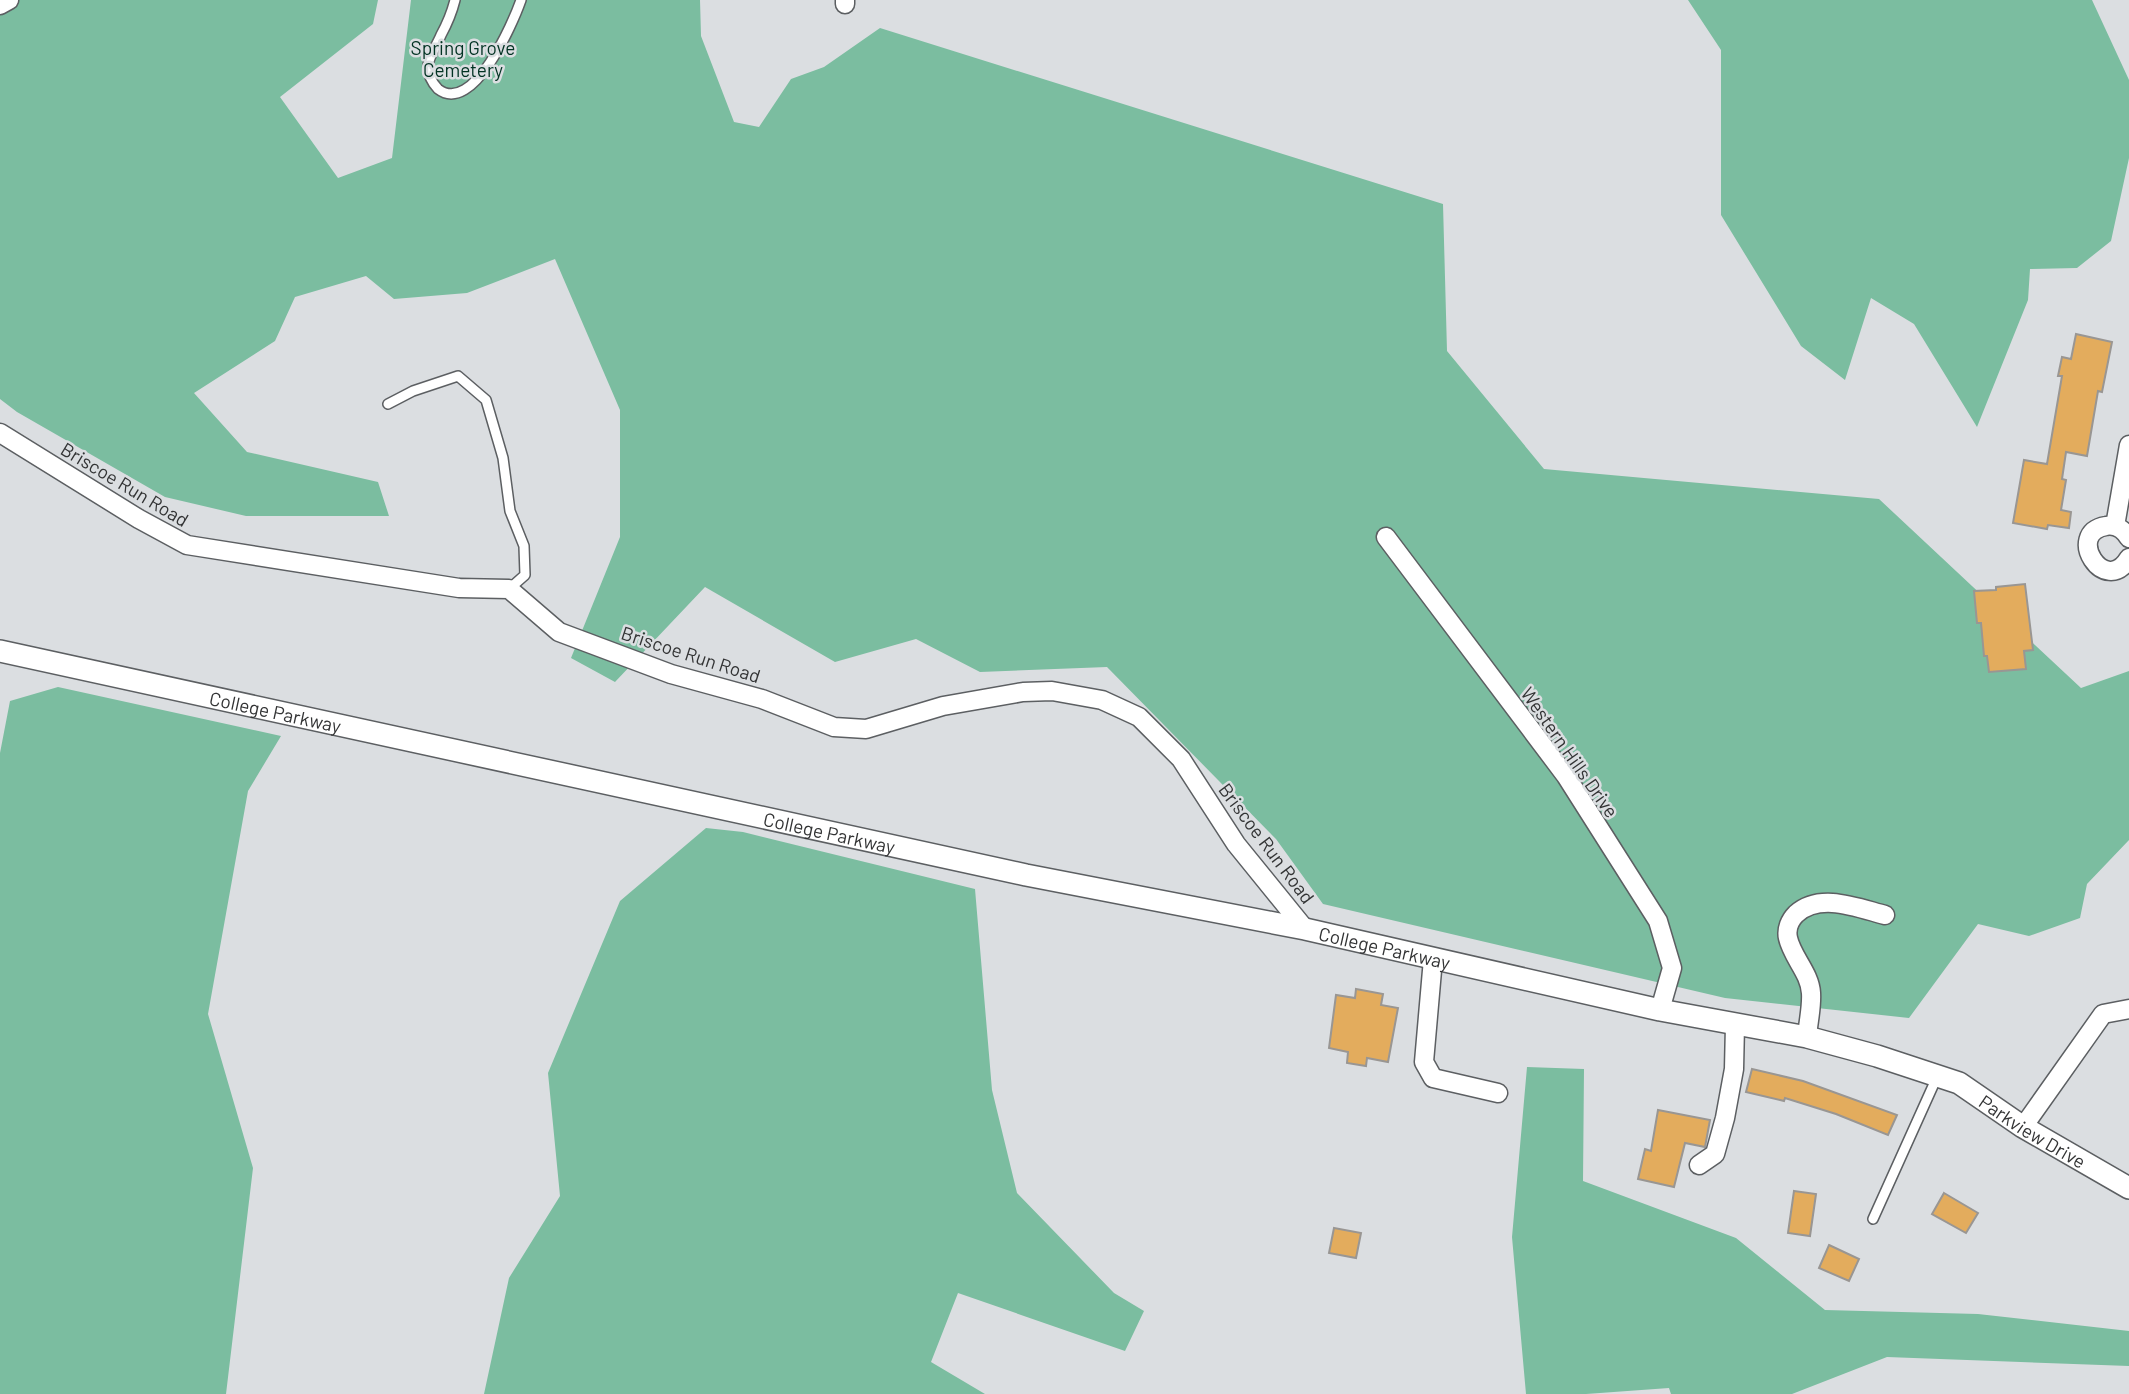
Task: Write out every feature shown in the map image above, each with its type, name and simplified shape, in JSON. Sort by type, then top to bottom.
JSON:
[{"type":"street","points":[[0,5],[9,0]]},
{"type":"street","name":"Briscoe Run Road","points":[[0,433],[139,519],[187,545],[459,588],[509,589],[559,632],[671,674],[762,699],[834,726],[866,729],[943,706],[1023,692],[1052,691],[1102,700],[1139,717],[1181,760],[1236,844],[1305,929]]},
{"type":"street","points":[[2115,526],[2129,445]]},
{"type":"street","points":[[2129,538],[2123,530],[2106,526],[2098,529],[2088,543],[2091,559],[2104,569],[2121,567],[2129,558]]},
{"type":"street","name":"Western Hills Drive","points":[[1386,537],[1566,776],[1658,921],[1672,968],[1660,1010]]},
{"type":"street","name":"College Parkway","points":[[0,651],[1026,875],[1305,929],[1660,1010]]},
{"type":"street","points":[[1807,1037],[1811,992],[1807,977],[1788,938],[1788,926],[1793,917],[1803,909],[1834,902],[1885,915]]},
{"type":"street","points":[[1433,959],[1424,1062],[1433,1078],[1498,1093]]},
{"type":"street","points":[[2023,1127],[2103,1014],[2129,1009]]},
{"type":"street","name":"Parkview Drive","points":[[1660,1010],[1807,1037],[1959,1083],[2023,1127],[2129,1188]]},
{"type":"street","points":[[1699,1165],[1715,1154],[1734,1069],[1735,1025]]},
{"type":"lane","points":[[456,0],[427,67],[431,81],[440,91],[456,93],[474,83],[490,64],[513,23],[521,0]]},
{"type":"lane","points":[[388,404],[413,391],[458,376],[486,400],[503,458],[510,511],[524,546],[525,575],[509,589]]},
{"type":"lane","points":[[1873,1219],[1937,1077]]},
{"type":"green space","name":"Spring Grove Cemetery","points":[[0,0],[378,0],[373,24],[280,97],[338,178],[392,158],[411,0],[700,0],[701,36],[734,122],[759,127],[791,79],[824,67],[880,28],[1443,204],[1447,351],[1544,469],[1879,499],[2081,688],[2129,671],[2129,840],[2087,884],[2080,918],[2029,936],[1978,924],[1909,1018],[1725,998],[1323,904],[1276,839],[1107,667],[980,672],[916,639],[835,662],[705,587],[615,682],[571,658],[620,537],[620,410],[555,259],[467,293],[394,299],[366,276],[295,297],[275,341],[194,393],[247,452],[378,482],[389,516],[246,516],[165,497],[17,412],[0,399]]},
{"type":"green space","points":[[1688,0],[2092,0],[2129,80],[2129,158],[2111,241],[2077,268],[2030,269],[2028,300],[1977,427],[1914,324],[1871,298],[1845,380],[1801,346],[1721,215],[1721,50]]},
{"type":"green space","points":[[58,687],[281,736],[248,791],[208,1014],[253,1168],[226,1394],[0,1394],[0,753],[10,701]]},
{"type":"green space","points":[[706,828],[743,832],[975,889],[992,1090],[1017,1193],[1114,1293],[1144,1311],[1125,1351],[958,1293],[931,1362],[985,1394],[484,1394],[509,1278],[560,1196],[548,1073],[620,901]]},
{"type":"green space","points":[[1527,1067],[1584,1069],[1583,1181],[1736,1238],[1825,1310],[1978,1314],[2129,1331],[2129,1366],[1887,1357],[1792,1394],[1671,1394],[1669,1388],[1586,1394],[1526,1394],[1512,1237]]},
{"type":"building","points":[[2076,334],[2112,342],[2102,392],[2098,391],[2087,456],[2066,452],[2062,479],[2066,480],[2061,510],[2071,512],[2069,528],[2048,525],[2047,529],[2013,523],[2024,460],[2047,464],[2062,376],[2058,376],[2062,357],[2071,359]]},
{"type":"building","points":[[2025,584],[2033,650],[2024,651],[2026,669],[1989,672],[1987,656],[1984,656],[1981,623],[1977,623],[1974,591]]},
{"type":"building","points":[[1356,989],[1383,994],[1381,1005],[1398,1008],[1388,1062],[1367,1058],[1366,1066],[1347,1063],[1348,1052],[1329,1048],[1336,995],[1355,998]]},
{"type":"building","points":[[1752,1069],[1803,1081],[1897,1115],[1888,1135],[1836,1114],[1785,1098],[1784,1101],[1746,1092]]},
{"type":"building","points":[[1658,1110],[1710,1120],[1705,1147],[1685,1143],[1674,1187],[1638,1179],[1645,1149],[1651,1151]]},
{"type":"building","points":[[1794,1191],[1816,1194],[1810,1236],[1788,1233]]},
{"type":"building","points":[[1944,1193],[1978,1213],[1966,1233],[1932,1214]]},
{"type":"building","points":[[1334,1228],[1361,1233],[1356,1258],[1329,1253]]},
{"type":"building","points":[[1829,1245],[1859,1259],[1849,1281],[1819,1268]]}]
